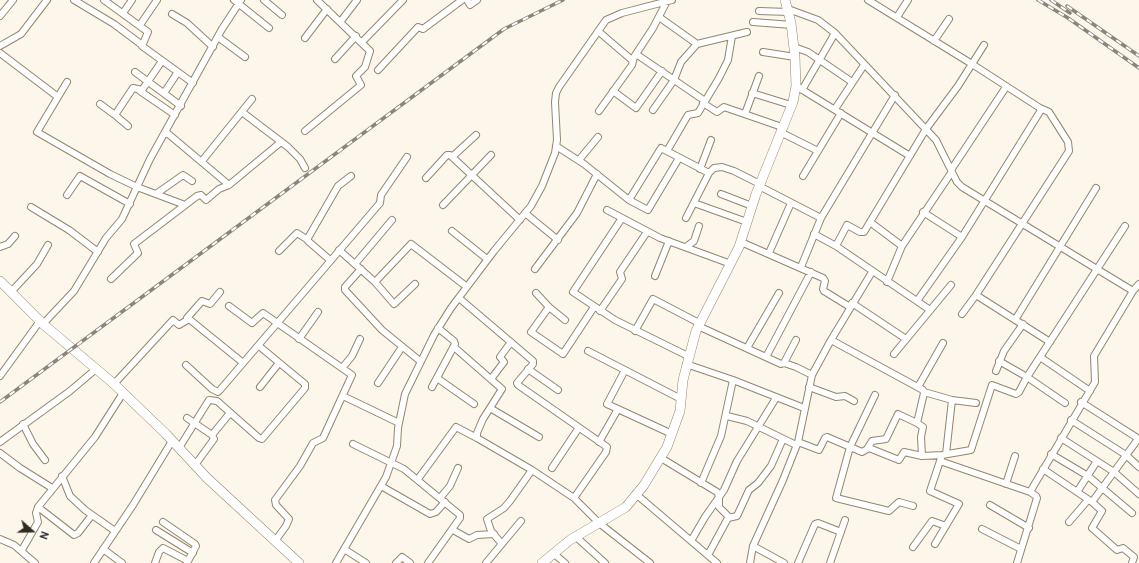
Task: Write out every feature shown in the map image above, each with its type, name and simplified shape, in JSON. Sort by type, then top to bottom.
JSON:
[{"type":"street","points":[[0,16],[13,0]]},
{"type":"street","points":[[0,46],[21,34],[47,0]]},
{"type":"street","points":[[74,0],[114,24],[193,83]]},
{"type":"street","points":[[104,0],[149,33],[142,44]]},
{"type":"street","points":[[123,13],[132,0]]},
{"type":"street","points":[[140,25],[157,0]]},
{"type":"street","points":[[264,0],[282,15]]},
{"type":"street","points":[[305,131],[361,85],[356,76],[365,68],[370,51],[341,21],[317,0]]},
{"type":"street","points":[[341,21],[357,0]]},
{"type":"street","points":[[362,42],[403,0]]},
{"type":"street","points":[[378,70],[418,28],[423,29],[454,2],[462,0]]},
{"type":"street","points":[[467,0],[470,5],[477,0]]},
{"type":"street","points":[[599,110],[633,61],[670,0]]},
{"type":"street","points":[[336,563],[381,486],[392,463],[397,446],[399,423],[405,394],[420,361],[438,328],[488,259],[520,220],[542,186],[555,153],[556,93],[606,20],[622,13],[670,0]]},
{"type":"street","points":[[784,0],[789,11],[792,25],[799,88]]},
{"type":"street","points":[[868,0],[972,64],[1006,87],[1049,112],[1069,148],[1022,224],[962,314]]},
{"type":"street","points":[[897,17],[908,0]]},
{"type":"street","points":[[0,376],[42,322],[74,290],[122,218],[175,115],[238,1],[269,28]]},
{"type":"street","points":[[305,38],[327,9]]},
{"type":"street","points":[[759,11],[789,11],[818,20],[835,33],[926,129],[939,145],[951,171],[962,187],[1133,291]]},
{"type":"street","points":[[172,14],[187,23],[213,47]]},
{"type":"street","points":[[659,17],[697,44]]},
{"type":"street","points":[[934,41],[949,19]]},
{"type":"street","points":[[753,22],[792,25]]},
{"type":"street","points":[[598,31],[633,61]]},
{"type":"street","points":[[653,110],[674,80],[681,62],[697,44],[747,32]]},
{"type":"street","points":[[545,562],[553,553],[575,536],[620,512],[637,495],[661,458],[672,434],[681,399],[687,360],[698,324],[742,242],[759,185],[799,88],[819,60],[835,33]]},
{"type":"street","points":[[335,59],[356,36]]},
{"type":"street","points":[[667,151],[688,116],[698,113],[725,68],[732,36]]},
{"type":"street","points":[[218,37],[245,57]]},
{"type":"street","points":[[836,246],[847,225],[861,233],[870,222],[926,129],[984,45]]},
{"type":"street","points":[[794,47],[804,49],[852,82]]},
{"type":"street","points":[[763,52],[795,57]]},
{"type":"street","points":[[0,53],[58,97]]},
{"type":"street","points":[[636,54],[662,71],[717,112],[724,107],[745,114],[781,129],[818,151]]},
{"type":"street","points":[[140,91],[162,61]]},
{"type":"street","points":[[835,109],[864,65]]},
{"type":"street","points":[[613,90],[636,108],[662,71]]},
{"type":"street","points":[[135,72],[181,106]]},
{"type":"street","points":[[164,93],[178,72]]},
{"type":"street","points":[[745,114],[759,76]]},
{"type":"street","points":[[67,82],[37,132],[94,166],[137,187],[185,205]]},
{"type":"street","points":[[887,282],[902,246],[1006,87]]},
{"type":"street","points":[[115,115],[133,88],[140,91],[175,115]]},
{"type":"street","points":[[799,88],[910,156]]},
{"type":"street","points":[[752,93],[791,105]]},
{"type":"street","points":[[801,267],[821,218],[871,132],[895,95]]},
{"type":"street","points":[[202,161],[252,99]]},
{"type":"street","points":[[100,104],[128,126]]},
{"type":"street","points":[[917,302],[962,237],[1040,113],[1040,108]]},
{"type":"street","points":[[242,112],[296,154],[305,168]]},
{"type":"street","points":[[803,176],[841,113]]},
{"type":"street","points":[[166,132],[229,185]]},
{"type":"street","points":[[452,157],[476,135]]},
{"type":"street","points":[[579,160],[598,137]]},
{"type":"street","points":[[700,169],[711,140]]},
{"type":"street","points":[[111,279],[138,253],[134,244],[199,195],[206,200],[219,190],[229,185],[281,142]]},
{"type":"street","points":[[556,146],[579,160],[629,200],[646,210],[649,209],[679,158]]},
{"type":"street","points":[[629,200],[660,149],[667,151],[709,173]]},
{"type":"street","points":[[426,178],[447,155],[452,157],[520,220]]},
{"type":"street","points":[[443,205],[491,155]]},
{"type":"street","points":[[186,365],[212,389],[218,392],[242,362],[259,346],[330,260],[380,203],[381,195],[407,157]]},
{"type":"street","points":[[686,218],[709,173],[714,168],[722,167],[821,218]]},
{"type":"street","points":[[535,269],[558,240],[581,206],[597,174]]},
{"type":"street","points":[[156,194],[183,175],[192,181]]},
{"type":"street","points":[[66,195],[80,176],[130,204]]},
{"type":"street","points":[[308,240],[338,186],[351,176]]},
{"type":"street","points":[[1015,320],[1096,188]]},
{"type":"street","points":[[721,194],[752,206]]},
{"type":"street","points":[[694,203],[747,222]]},
{"type":"street","points":[[769,253],[791,203]]},
{"type":"street","points":[[31,207],[69,230],[98,252]]},
{"type":"street","points":[[607,210],[647,232],[731,264]]},
{"type":"street","points":[[924,212],[962,237]]},
{"type":"street","points":[[525,213],[558,240]]},
{"type":"street","points":[[622,218],[573,291],[597,309],[687,360],[776,398],[804,408]]},
{"type":"street","points":[[355,264],[392,220]]},
{"type":"street","points":[[870,222],[902,246]]},
{"type":"street","points":[[686,247],[694,242],[699,226]]},
{"type":"street","points":[[867,448],[898,460],[904,452],[922,456],[943,457],[971,450],[992,385],[1018,394],[1027,377],[1125,226]]},
{"type":"street","points":[[452,231],[488,259]]},
{"type":"street","points":[[549,307],[530,331],[563,354],[622,279],[620,272],[647,232]]},
{"type":"street","points":[[279,251],[297,233],[308,240],[330,260]]},
{"type":"street","points":[[814,234],[836,246],[872,272],[930,310]]},
{"type":"street","points":[[0,247],[8,244],[15,236]]},
{"type":"street","points":[[655,276],[669,241]]},
{"type":"street","points":[[742,242],[801,267],[824,279],[822,289],[824,291],[851,305],[906,339]]},
{"type":"street","points":[[375,282],[411,244],[467,287]]},
{"type":"street","points":[[11,292],[37,264],[48,245]]},
{"type":"street","points":[[339,250],[375,282],[394,304],[416,284]]},
{"type":"street","points":[[361,269],[345,287],[345,290],[370,318],[420,361]]},
{"type":"street","points":[[766,357],[811,272]]},
{"type":"street","points":[[750,563],[753,546],[783,480],[797,444],[812,375],[851,305],[872,272]]},
{"type":"street","points":[[0,281],[42,322],[114,384],[195,465],[299,563]]},
{"type":"street","points":[[894,354],[951,284]]},
{"type":"street","points":[[1030,492],[1081,402],[1090,391],[1094,382],[1094,356],[1133,291],[1139,284]]},
{"type":"street","points":[[114,384],[171,321],[174,320],[179,325],[202,301],[210,304],[220,292]]},
{"type":"street","points":[[536,292],[549,307],[565,320]]},
{"type":"street","points":[[747,348],[779,293]]},
{"type":"street","points":[[976,295],[1050,342]]},
{"type":"street","points":[[459,298],[533,361],[517,383],[518,385],[578,429],[607,447],[606,452],[574,498]]},
{"type":"street","points":[[635,331],[653,299],[698,324],[747,348],[781,364],[784,363],[796,367],[812,375]]},
{"type":"street","points":[[229,306],[252,323],[262,313],[343,367],[352,375],[323,438],[313,443],[296,471],[275,500],[276,505],[288,519],[286,526],[275,541]]},
{"type":"street","points":[[299,338],[318,312]]},
{"type":"street","points":[[187,318],[242,362]]},
{"type":"street","points":[[996,371],[999,361],[1022,324]]},
{"type":"street","points":[[432,387],[454,347],[454,341],[438,328]]},
{"type":"street","points":[[343,367],[352,356],[360,339]]},
{"type":"street","points":[[784,363],[796,340]]},
{"type":"street","points":[[831,340],[918,387],[924,392],[952,400],[976,403]]},
{"type":"street","points":[[491,379],[504,362],[500,356],[511,342]]},
{"type":"street","points":[[918,387],[943,343]]},
{"type":"street","points":[[179,448],[210,400],[217,401],[258,438],[265,437],[306,386],[259,346]]},
{"type":"street","points":[[378,383],[402,347]]},
{"type":"street","points":[[454,347],[502,390],[480,426],[477,433],[477,438]]},
{"type":"street","points":[[588,351],[681,399]]},
{"type":"street","points":[[1040,357],[1090,391]]},
{"type":"street","points":[[999,361],[1027,377],[1065,403]]},
{"type":"street","points":[[260,387],[279,363]]},
{"type":"street","points":[[0,442],[70,391],[96,369]]},
{"type":"street","points":[[528,369],[558,390]]},
{"type":"street","points":[[625,370],[607,403],[672,434]]},
{"type":"street","points":[[437,378],[474,404]]},
{"type":"street","points":[[701,483],[717,446],[727,416],[733,380]]},
{"type":"street","points":[[809,387],[836,397],[845,396],[854,401]]},
{"type":"street","points":[[917,423],[924,392]]},
{"type":"street","points":[[22,550],[38,522],[36,513],[38,507],[95,437],[123,393]]},
{"type":"street","points":[[875,395],[850,447],[836,499],[889,511],[899,502],[913,506]]},
{"type":"street","points":[[343,396],[399,423]]},
{"type":"street","points":[[691,541],[724,490],[737,461],[776,398]]},
{"type":"street","points":[[935,544],[959,503],[930,491],[943,457],[952,400]]},
{"type":"street","points":[[1069,522],[1102,488],[1138,439],[1081,402]]},
{"type":"street","points":[[490,408],[539,437]]},
{"type":"street","points":[[600,442],[618,409]]},
{"type":"street","points":[[212,435],[230,413]]},
{"type":"street","points":[[727,416],[758,425],[783,439],[819,450],[824,438],[827,437],[862,452],[872,441],[886,439],[898,414],[923,427],[921,437],[922,456]]},
{"type":"street","points":[[187,418],[212,435],[214,439],[213,443],[195,465]]},
{"type":"street","points":[[1071,420],[1126,455],[1139,467]]},
{"type":"street","points":[[23,424],[33,444],[45,460]]},
{"type":"street","points":[[418,480],[456,427],[532,470],[574,498],[600,523],[650,563]]},
{"type":"street","points":[[552,468],[578,429]]},
{"type":"street","points":[[1061,438],[1114,472],[1139,494]]},
{"type":"street","points":[[708,556],[729,517],[738,514],[749,490],[758,483],[771,466],[783,439]]},
{"type":"street","points":[[94,563],[172,441]]},
{"type":"street","points":[[353,444],[392,463],[418,480],[460,516],[453,530],[428,563]]},
{"type":"street","points":[[0,453],[20,468],[52,488]]},
{"type":"street","points":[[1051,454],[1088,476],[1132,514]]},
{"type":"street","points":[[1006,484],[1015,456]]},
{"type":"street","points":[[943,457],[1006,484],[1030,492],[1037,497],[1029,528],[1017,563]]},
{"type":"street","points":[[661,458],[717,492],[719,496],[719,507],[729,517]]},
{"type":"street","points":[[1077,492],[1097,461]]},
{"type":"street","points":[[381,486],[430,514],[436,512],[458,468]]},
{"type":"street","points":[[1043,469],[1102,511],[1092,528],[1117,550],[1123,548],[1134,557],[1132,563]]},
{"type":"street","points":[[502,544],[494,534],[487,519],[507,504],[532,470]]},
{"type":"street","points":[[62,476],[70,496],[92,515],[115,531]]},
{"type":"street","points":[[637,495],[716,563]]},
{"type":"street","points":[[990,505],[1029,528]]},
{"type":"street","points":[[38,507],[74,535],[78,533],[92,515]]},
{"type":"street","points":[[486,563],[521,520]]},
{"type":"street","points":[[830,563],[845,520]]},
{"type":"street","points":[[155,563],[163,548],[188,562],[195,544],[163,522]]},
{"type":"street","points":[[912,547],[932,522],[946,526]]},
{"type":"street","points":[[798,563],[815,524],[818,523],[841,532]]},
{"type":"street","points":[[982,529],[1021,549]]},
{"type":"street","points":[[156,530],[192,553]]},
{"type":"street","points":[[453,530],[469,539],[477,535],[494,534]]},
{"type":"street","points":[[575,536],[605,563]]},
{"type":"street","points":[[0,539],[22,550],[35,563]]},
{"type":"street","points":[[753,546],[784,563]]},
{"type":"street","points":[[103,549],[122,563]]},
{"type":"street","points":[[344,549],[366,563]]},
{"type":"street","points":[[553,553],[564,563]]},
{"type":"street","points":[[23,563],[28,557]]},
{"type":"street","points":[[396,563],[402,557],[410,563]]},
{"type":"railway","points":[[0,402],[504,29],[563,0]]},
{"type":"railway","points":[[1038,0],[1068,18],[1139,68]]},
{"type":"railway","points":[[1051,0],[1070,13]]},
{"type":"railway","points":[[1067,6],[1139,56]]}]
